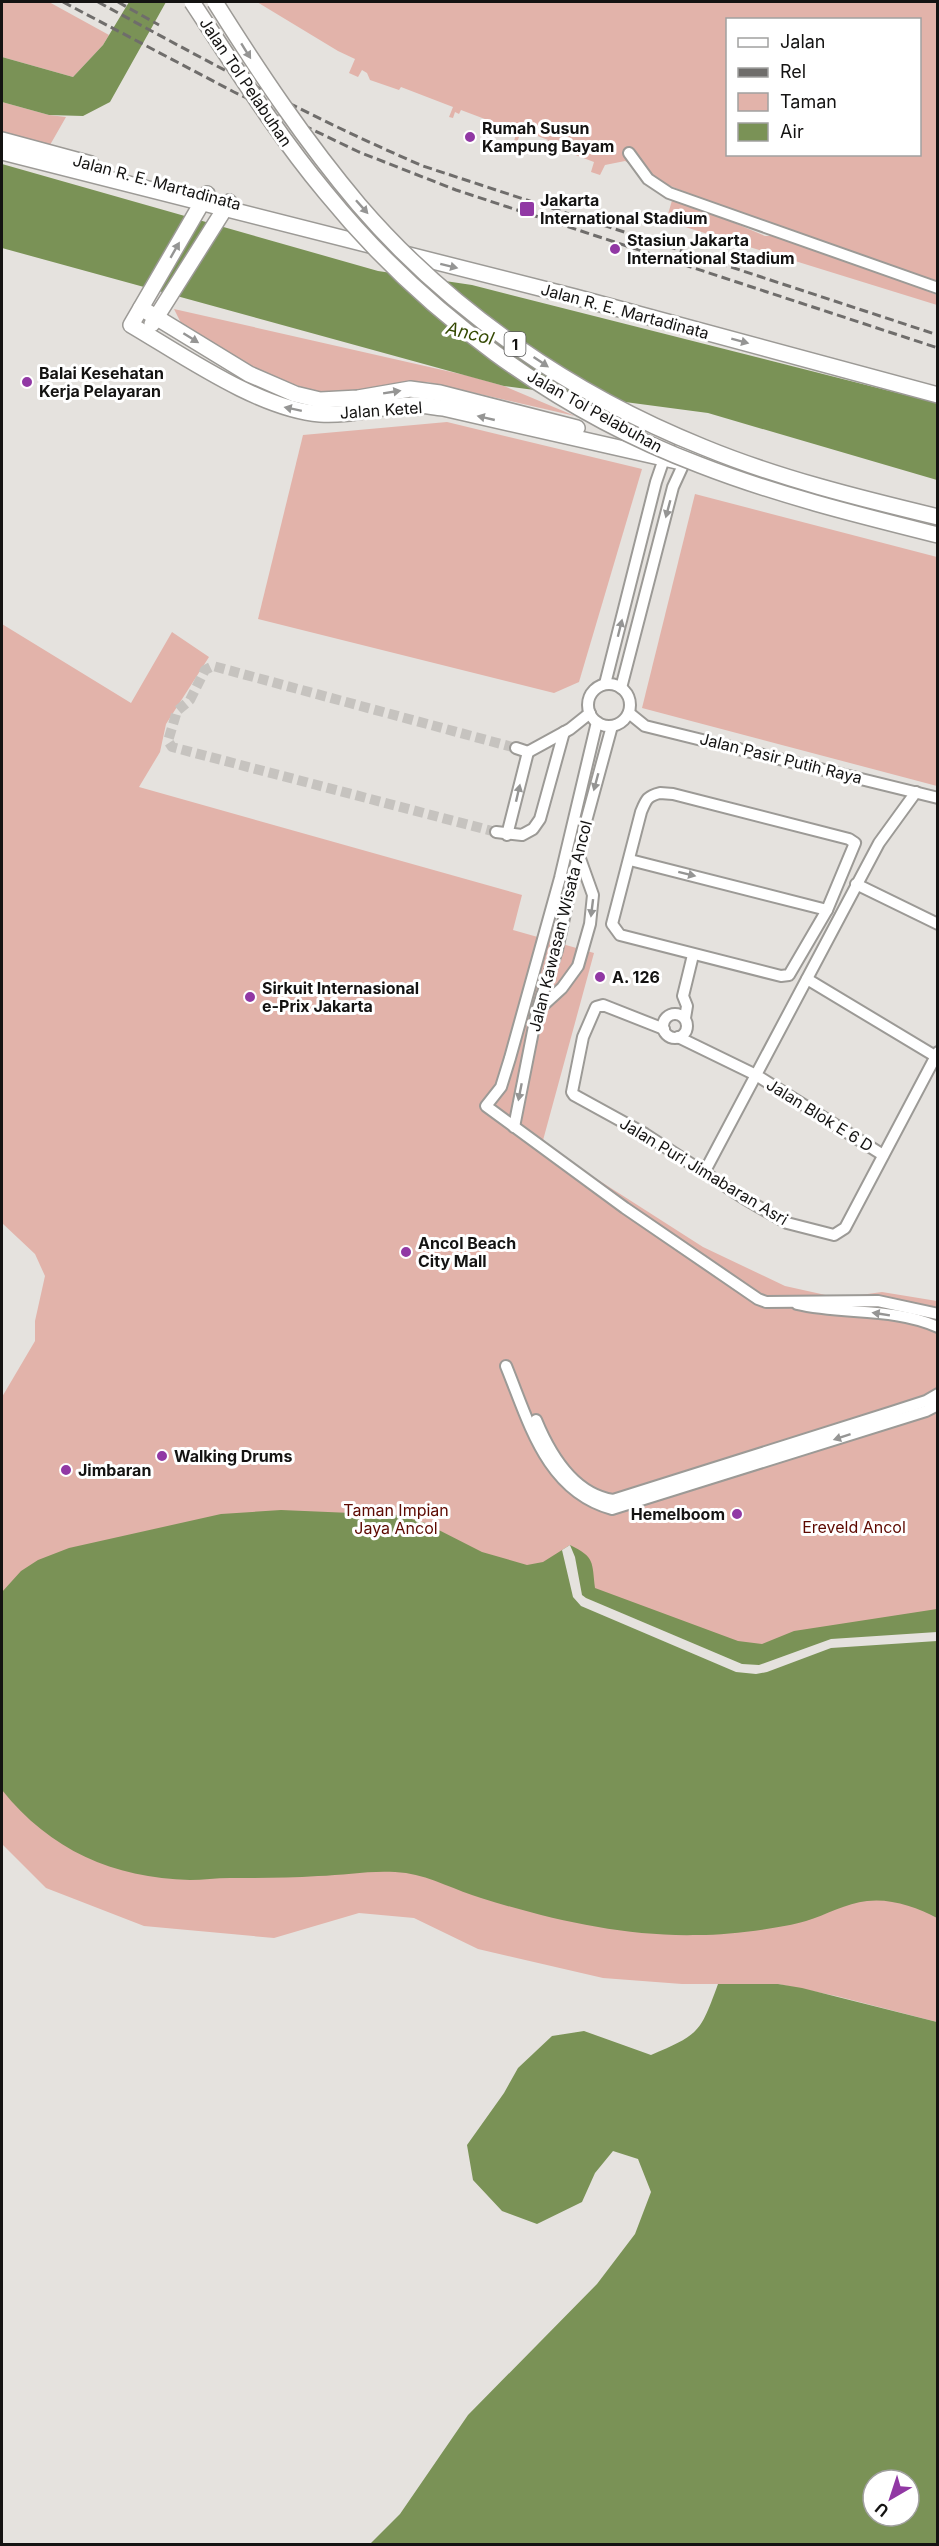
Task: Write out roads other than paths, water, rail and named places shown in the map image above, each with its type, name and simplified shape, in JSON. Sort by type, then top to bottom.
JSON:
[{"type":"highway","name":"Jalan Tol Pelabuhan","points":[[192,2],[285,140],[326,194],[377,251],[442,311],[498,355],[562,397],[635,437],[698,465],[769,490],[938,533]]},
{"type":"highway","name":"Jalan Tol Pelabuhan","points":[[215,2],[304,137],[360,206],[443,288],[501,335],[594,395],[703,447],[798,480],[938,517]]},
{"type":"highway","name":"Jalan R. E. Martadinata","points":[[2,140],[202,203]]},
{"type":"highway","name":"Jalan R. E. Martadinata","points":[[2,152],[575,297],[938,394]]},
{"type":"highway","points":[[202,203],[131,325],[147,334],[225,209]]},
{"type":"highway","name":"Jalan Ketel","points":[[141,308],[249,374],[295,394],[320,400],[358,398],[410,389],[440,393],[666,453]]},
{"type":"highway","name":"Jalan Ketel","points":[[147,334],[231,383],[286,408],[320,414],[362,413],[411,405],[442,408],[666,453]]},
{"type":"highway","points":[[264,399],[270,383]]},
{"type":"highway","points":[[666,453],[938,533]]},
{"type":"highway","points":[[684,458],[938,513]]},
{"type":"street","points":[[629,153],[648,178],[669,193],[938,288]]},
{"type":"street","points":[[605,684],[621,688],[629,699],[628,713],[622,722],[612,726],[597,722],[590,713],[590,697],[594,691],[605,684],[656,482],[666,453]]},
{"type":"street","points":[[621,688],[674,487],[684,458]]},
{"type":"street","points":[[507,835],[528,752],[564,732],[590,713]]},
{"type":"street","name":"Jalan Pasir Putih Raya","points":[[628,713],[645,726],[938,798]]},
{"type":"street","name":"Jalan Kawasan Wisata Ancol","points":[[597,722],[560,878],[510,1058],[501,1087],[486,1106],[513,1127],[537,1011],[557,950],[578,852],[612,726]]},
{"type":"street","points":[[496,832],[522,835],[537,825],[558,761],[564,732]]},
{"type":"street","points":[[516,748],[528,752]]},
{"type":"street","points":[[705,1171],[856,884],[879,843],[916,792]]},
{"type":"street","points":[[660,793],[673,794],[849,839],[855,846],[827,910],[786,977],[620,935],[612,924],[630,860],[646,799],[660,793]]},
{"type":"street","points":[[537,1011],[571,978],[578,966],[590,924],[593,895],[578,852]]},
{"type":"street","points":[[630,860],[827,910]]},
{"type":"street","points":[[856,884],[938,924]]},
{"type":"street","points":[[683,996],[687,1006],[686,1032],[678,1037],[669,1036],[664,1029],[666,1018],[673,1014],[676,1004],[683,996],[693,955]]},
{"type":"street","points":[[807,979],[936,1054]]},
{"type":"street","name":"Jalan Puri Jimabaran Asri","points":[[664,1029],[603,1005],[594,1009],[583,1037],[572,1092],[574,1095],[705,1171],[745,1199],[787,1223],[834,1235],[845,1228],[936,1054]]},
{"type":"street","points":[[673,1014],[685,1018]]},
{"type":"street","name":"Jalan Blok E 6 D","points":[[678,1037],[756,1075],[883,1155]]},
{"type":"street","points":[[510,1058],[526,1064]]},
{"type":"street","points":[[513,1127],[758,1299],[878,1301],[938,1314]]},
{"type":"street","points":[[782,1301],[812,1308],[880,1313],[938,1327]]},
{"type":"street","points":[[938,1394],[926,1401],[613,1500],[600,1498],[583,1488],[557,1460],[543,1437],[509,1364],[536,1440],[550,1464],[578,1494],[596,1504],[612,1509],[926,1411],[938,1405]]},
{"type":"water","points":[[129,2],[166,2],[110,102],[83,116],[49,115],[2,102],[2,57],[73,77],[103,45]]},
{"type":"water","name":"Ancol","points":[[2,164],[378,271],[472,285],[937,403],[937,480],[708,413],[504,386],[2,248]]},
{"type":"water","points":[[281,1510],[398,1515],[425,1523],[482,1552],[527,1565],[543,1562],[570,1545],[584,1553],[591,1561],[595,1588],[738,1641],[762,1644],[794,1631],[937,1609],[937,1918],[903,1904],[876,1900],[851,1904],[806,1921],[767,1929],[711,1935],[644,1933],[562,1920],[481,1898],[406,1873],[373,1872],[195,1880],[162,1878],[135,1874],[109,1866],[85,1857],[62,1844],[21,1811],[2,1790],[2,1592],[21,1571],[38,1560],[69,1548],[221,1514]]},
{"type":"water","points":[[718,1984],[778,1984],[937,2022],[937,2544],[370,2544],[400,2514],[468,2415],[597,2284],[635,2234],[651,2192],[638,2159],[613,2151],[595,2173],[582,2202],[537,2224],[502,2211],[473,2180],[467,2145],[504,2093],[518,2068],[552,2036],[584,2031],[651,2055],[689,2036],[696,2030],[707,2013]]},
{"type":"tunnel","points":[[496,832],[172,747],[168,741],[177,711],[190,700],[205,670],[213,666],[516,748]]},
{"type":"railway","points":[[63,2],[234,92],[359,152],[456,190],[938,348]]},
{"type":"railway","points":[[98,2],[299,108],[423,166],[938,335]]},
{"type":"railway","points":[[118,2],[159,25]]},
{"type":"place","name":"Rumah Susun Kampung Bayam","points":[[470,137]]},
{"type":"place","name":"Jakarta International Stadium","points":[[527,209]]},
{"type":"place","name":"Stasiun Jakarta International Stadium","points":[[615,249]]},
{"type":"place","name":"Balai Kesehatan Kerja Pelayaran","points":[[27,382]]},
{"type":"place","name":"A. 126","points":[[600,977]]},
{"type":"place","name":"Sirkuit Internasional e-Prix Jakarta","points":[[250,997]]},
{"type":"place","name":"Ancol Beach City Mall","points":[[406,1252]]},
{"type":"place","name":"Walking Drums","points":[[162,1456]]},
{"type":"place","name":"Jimbaran","points":[[66,1470]]},
{"type":"place","name":"Hemelboom","points":[[737,1514]]},
{"type":"park label","name":"Taman Impian Jaya Ancol","points":[[396,1519]]},
{"type":"park label","name":"Ereveld Ancol","points":[[854,1527]]}]
